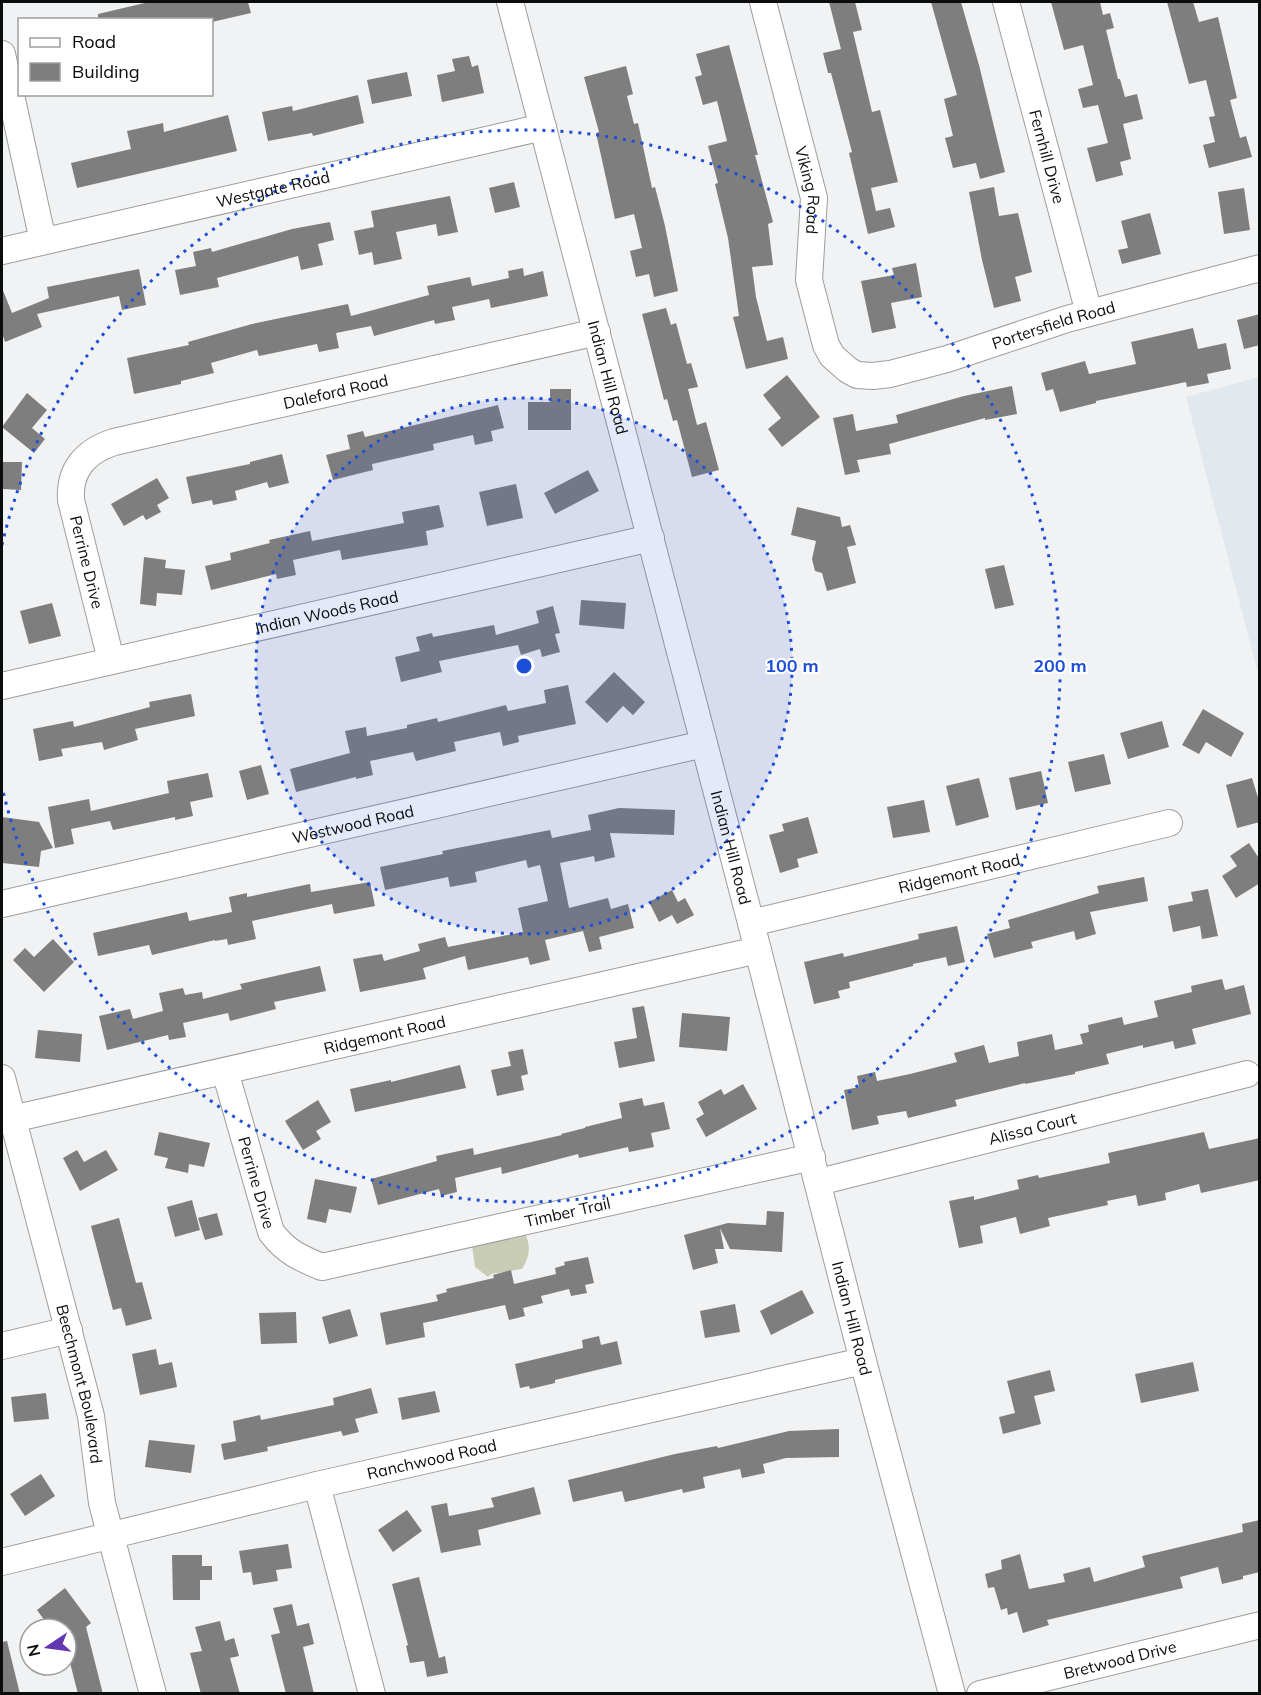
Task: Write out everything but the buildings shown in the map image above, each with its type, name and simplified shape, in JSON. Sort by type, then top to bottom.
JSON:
[{"type":"street","name":"Indian Hill Road","points":[[510,2],[752,923],[863,1361],[952,1694]]},
{"type":"street","name":"Viking Road","points":[[763,2],[814,198],[809,280],[826,345],[832,356],[848,370]]},
{"type":"street","name":"Fernhill Drive","points":[[1006,2],[1089,314]]},
{"type":"street","points":[[2,54],[43,241]]},
{"type":"street","name":"Westgate Road","points":[[2,251],[543,127]]},
{"type":"street","name":"Portersfield Road","points":[[848,370],[857,375],[890,374],[946,359],[1089,314],[1260,268]]},
{"type":"street","name":"Daleford Road","points":[[79,464],[91,452],[114,442],[597,332]]},
{"type":"street","name":"Perrine Drive","points":[[79,464],[72,481],[71,500],[111,660]]},
{"type":"street","name":"Indian Woods Road","points":[[2,686],[651,538]]},
{"type":"street","name":"Westwood Road","points":[[2,904],[704,744]]},
{"type":"street","name":"Ridgemont Road","points":[[752,923],[1169,823]]},
{"type":"street","name":"Ridgemont Road","points":[[12,1119],[758,950]]},
{"type":"street","name":"Perrine Drive","points":[[225,1071],[271,1232],[281,1246],[322,1267]]},
{"type":"street","name":"Alissa Court","points":[[819,1182],[1247,1074]]},
{"type":"street","name":"Beechmont Boulevard","points":[[2,1077],[91,1416],[102,1503],[153,1694]]},
{"type":"street","name":"Timber Trail","points":[[322,1267],[812,1157]]},
{"type":"street","points":[[2,1346],[69,1330]]},
{"type":"street","name":"Ranchwood Road","points":[[2,1562],[317,1485],[863,1361]]},
{"type":"street","points":[[317,1485],[372,1694]]},
{"type":"street","name":"Bretwood Drive","points":[[980,1694],[1260,1625]]},
{"type":"shaded area","points":[[1260,377],[1259,677],[1186,397]]},
{"type":"green space","points":[[525,1233],[529,1251],[522,1269],[491,1274],[488,1277],[475,1267],[472,1245]]}]
